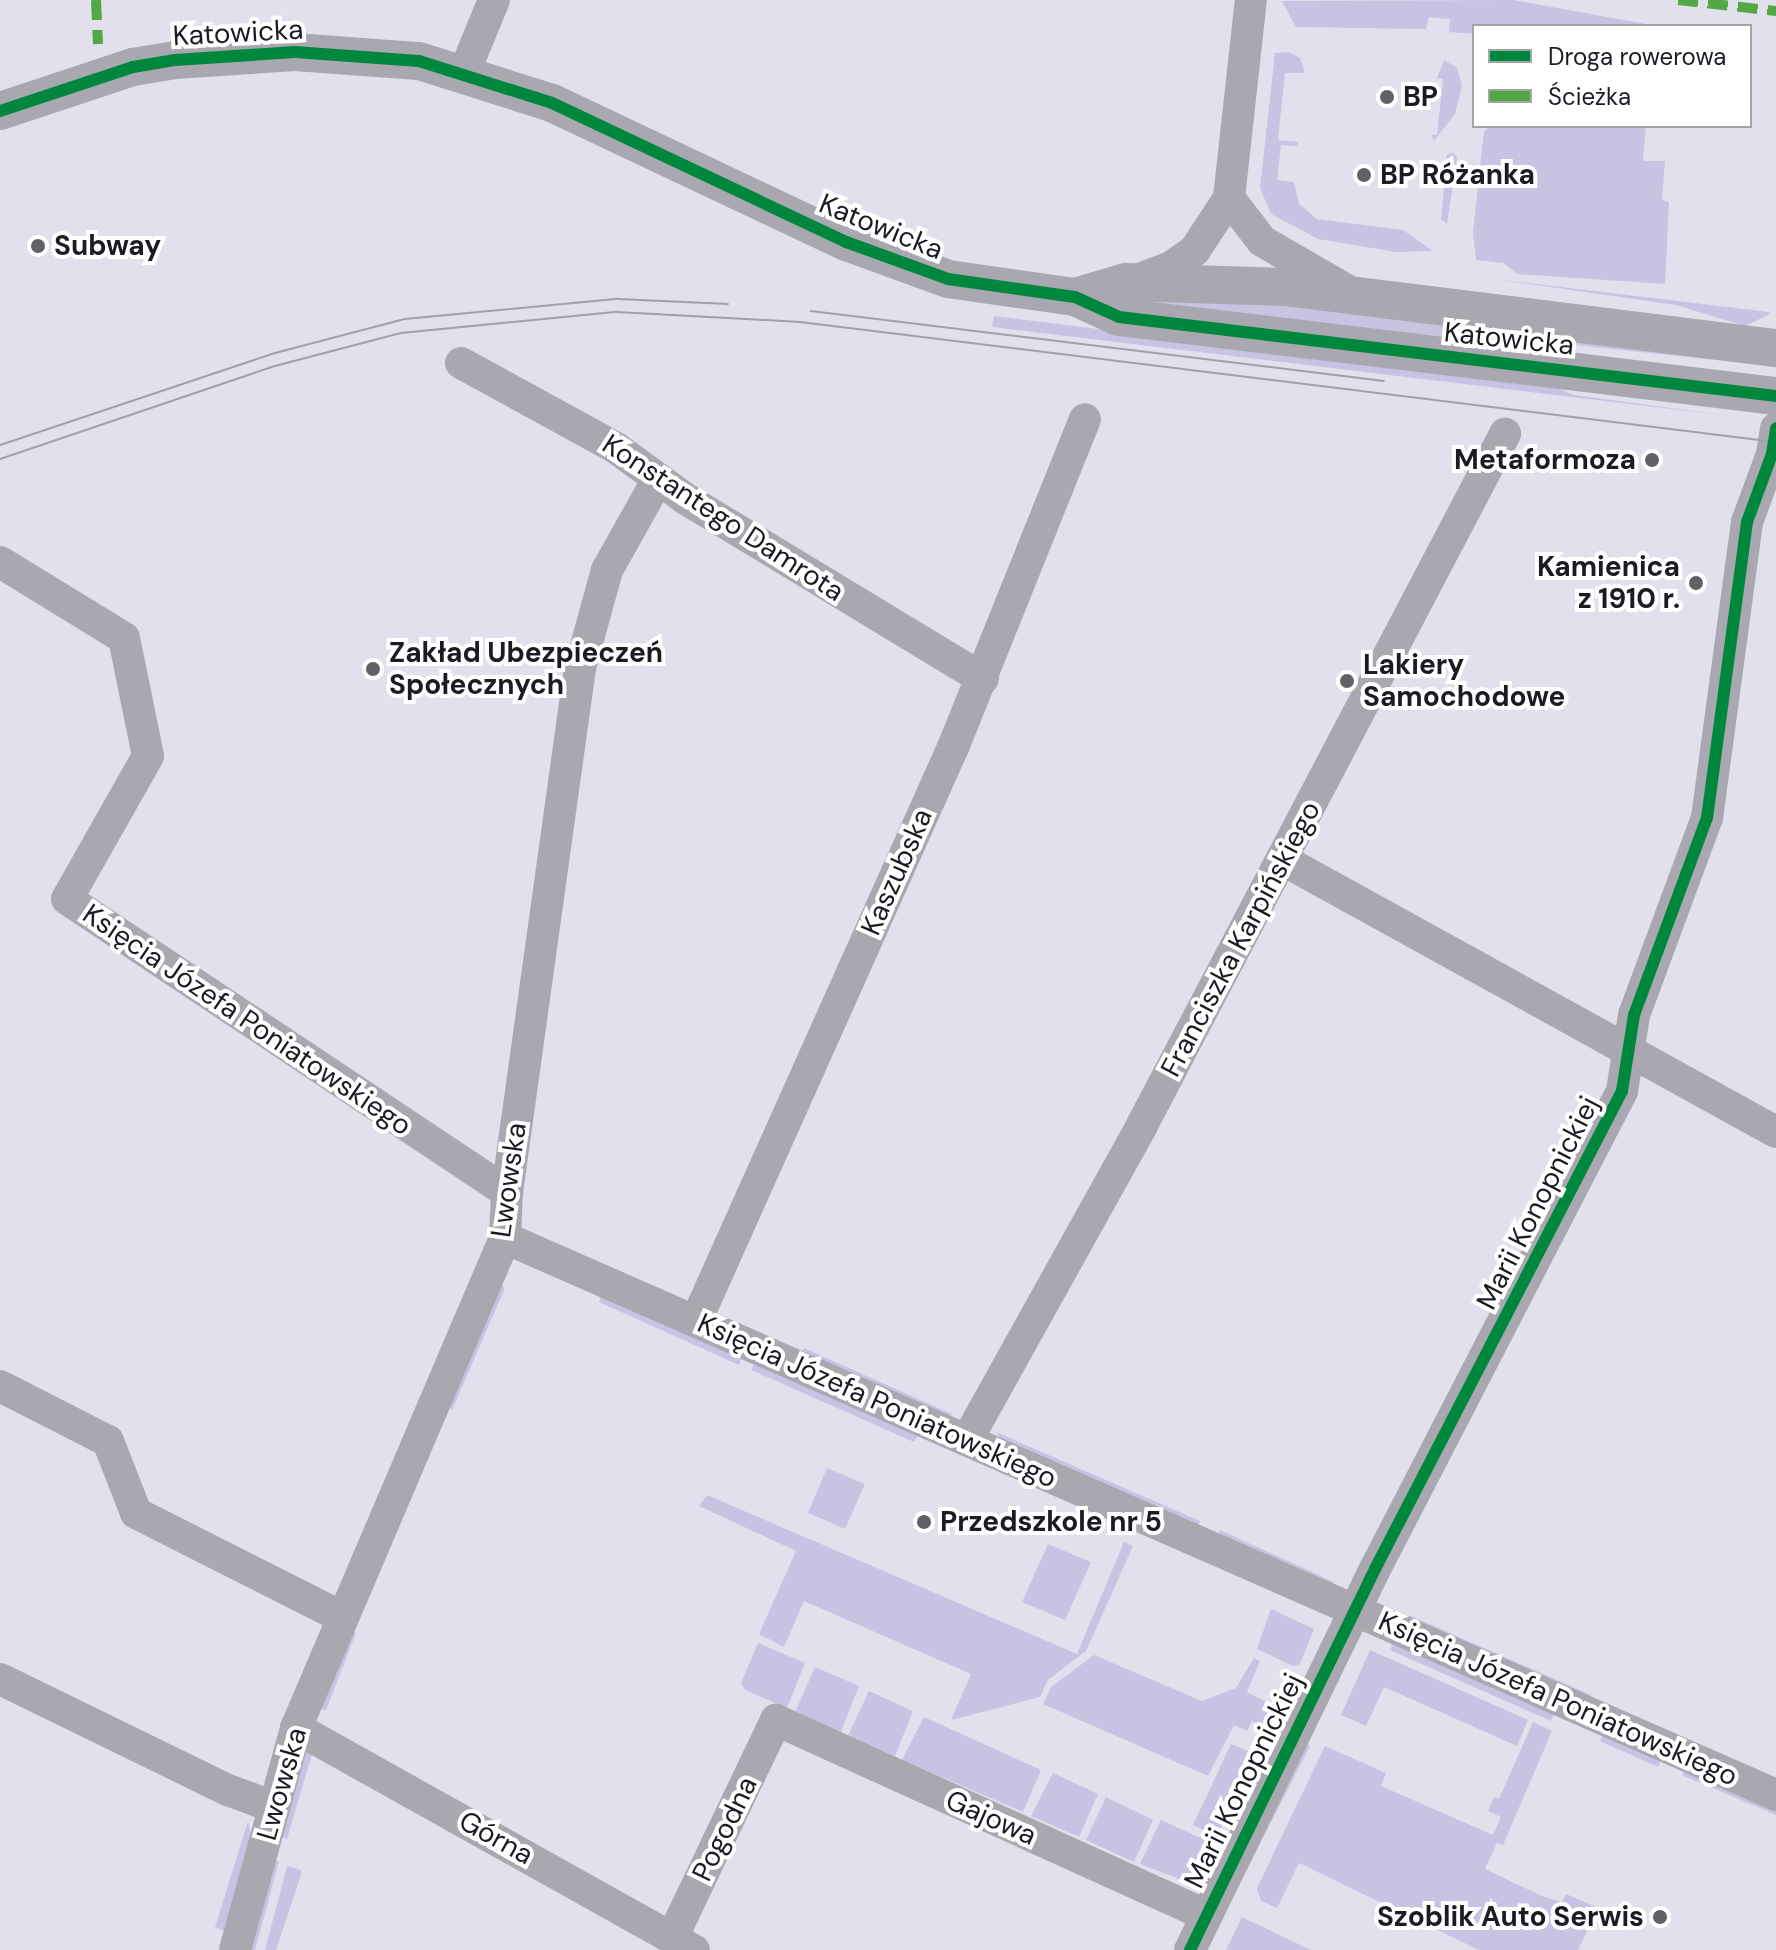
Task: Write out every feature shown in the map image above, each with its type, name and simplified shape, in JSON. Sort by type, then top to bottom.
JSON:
[{"type":"street","points":[[464,73],[494,0]]},
{"type":"street","points":[[1126,282],[1156,275],[1195,250],[1229,198],[1251,0]]},
{"type":"street","name":"Katowicka","points":[[0,111],[133,67],[214,55],[345,54],[419,61],[464,73],[562,108],[906,266],[990,287],[1075,297],[1119,317],[1776,396]]},
{"type":"street","points":[[1229,198],[1262,241],[1356,296]]},
{"type":"street","name":"Katowicka","points":[[1075,297],[1126,282],[1238,284],[1776,348]]},
{"type":"street","name":"Konstantego Damrota","points":[[461,363],[616,448],[658,479],[983,679]]},
{"type":"street","name":"Kaszubska","points":[[696,1321],[983,679],[1085,419]]},
{"type":"street","name":"Franciszka Karpińskiego","points":[[967,1440],[1283,860],[1505,434]]},
{"type":"street","name":"Marii Konopnickiej","points":[[1190,1950],[1355,1610],[1569,1201],[1622,1091],[1627,1047],[1707,818],[1747,522],[1775,445]]},
{"type":"street","name":"Lwowska","points":[[235,1950],[296,1728],[340,1616],[505,1238],[507,1192],[580,668],[607,570],[658,479]]},
{"type":"street","name":"Księcia Józefa Poniatowskiego","points":[[0,562],[124,638],[148,756],[67,899],[507,1192]]},
{"type":"street","points":[[1283,860],[1627,1047],[1776,1132]]},
{"type":"street","name":"Księcia Józefa Poniatowskiego","points":[[505,1238],[1776,1795]]},
{"type":"street","points":[[0,1386],[108,1441],[136,1513],[340,1616]]},
{"type":"street","points":[[0,1679],[274,1807]]},
{"type":"street","name":"Gajowa","points":[[776,1720],[1206,1915]]},
{"type":"street","name":"Pogodna","points":[[683,1944],[776,1720]]},
{"type":"street","name":"Górna","points":[[296,1728],[683,1944]]},
{"type":"shaded area","points":[[1513,0],[1646,24],[1472,24],[1472,34],[1449,32],[1450,19],[1429,17],[1426,29],[1296,27],[1282,1]]},
{"type":"shaded area","points":[[1289,52],[1300,58],[1305,73],[1285,73],[1278,140],[1298,142],[1297,146],[1281,145],[1277,180],[1294,182],[1299,204],[1317,219],[1403,230],[1433,251],[1396,252],[1318,239],[1271,214],[1260,188],[1275,53]]},
{"type":"shaded area","points":[[1444,60],[1457,68],[1462,85],[1455,114],[1434,141],[1431,135],[1437,135],[1443,79],[1437,78]]},
{"type":"shaded area","points":[[1488,128],[1646,128],[1643,161],[1665,161],[1662,200],[1669,202],[1665,284],[1517,274],[1504,263],[1476,260],[1473,232],[1484,131]]},
{"type":"shaded area","points":[[1454,153],[1457,158],[1447,224],[1441,219],[1447,155]]},
{"type":"shaded area","points":[[1495,279],[1770,314],[1745,326],[1676,305]]},
{"type":"shaded area","points":[[1119,298],[1262,301],[1736,362],[1536,341],[1377,333]]},
{"type":"shaded area","points":[[994,316],[1552,386],[1574,395],[1729,416],[992,327]]},
{"type":"shaded area","points":[[501,1285],[505,1288],[452,1410],[448,1408]]},
{"type":"shaded area","points":[[602,1293],[742,1356],[739,1365],[599,1302]]},
{"type":"shaded area","points":[[804,1348],[954,1415],[941,1415],[802,1352]]},
{"type":"shaded area","points":[[756,1361],[919,1433],[914,1442],[751,1370]]},
{"type":"shaded area","points":[[996,1432],[1200,1521],[1198,1527],[1003,1441]]},
{"type":"shaded area","points":[[827,1468],[865,1484],[845,1529],[808,1513]]},
{"type":"shaded area","points":[[707,1495],[1077,1654],[1124,1542],[1133,1546],[1086,1651],[1048,1680],[1040,1697],[951,1720],[971,1674],[804,1601],[784,1647],[759,1634],[796,1551],[699,1506]]},
{"type":"shaded area","points":[[1220,1530],[1334,1582],[1331,1586],[1218,1535]]},
{"type":"shaded area","points":[[1048,1544],[1091,1562],[1065,1620],[1022,1602]]},
{"type":"shaded area","points":[[1271,1609],[1314,1629],[1300,1664],[1293,1666],[1257,1649]]},
{"type":"shaded area","points":[[1409,1615],[1591,1695],[1589,1698],[1408,1618]]},
{"type":"shaded area","points":[[352,1630],[356,1633],[326,1710],[321,1709]]},
{"type":"shaded area","points":[[758,1643],[805,1663],[787,1708],[745,1690],[741,1683]]},
{"type":"shaded area","points":[[1393,1643],[1555,1713],[1551,1721],[1390,1650]]},
{"type":"shaded area","points":[[1370,1650],[1528,1720],[1517,1746],[1384,1687],[1366,1726],[1341,1715]]},
{"type":"shaded area","points":[[1094,1655],[1202,1701],[1236,1688],[1254,1658],[1260,1661],[1247,1692],[1279,1708],[1269,1729],[1252,1721],[1247,1731],[1234,1725],[1208,1776],[1043,1704],[1051,1687]]},
{"type":"shaded area","points":[[815,1667],[859,1686],[841,1732],[795,1712]]},
{"type":"shaded area","points":[[869,1691],[913,1711],[895,1756],[848,1736]]},
{"type":"shaded area","points":[[924,1717],[1041,1770],[1023,1812],[902,1760]]},
{"type":"shaded area","points":[[1533,1722],[1552,1731],[1503,1845],[1497,1843],[1485,1869],[1542,1896],[1562,1902],[1566,1894],[1598,1908],[1578,1950],[1479,1950],[1299,1863],[1277,1908],[1261,1901],[1257,1888],[1325,1746],[1386,1773],[1381,1786],[1493,1835],[1501,1817],[1488,1811],[1494,1797],[1499,1799]]},
{"type":"shaded area","points":[[1603,1735],[1661,1760],[1658,1767],[1600,1741]]},
{"type":"shaded area","points":[[1231,1744],[1258,1755],[1217,1836],[1193,1825]]},
{"type":"shaded area","points":[[1306,1744],[1310,1746],[1236,1891]]},
{"type":"shaded area","points":[[306,1752],[312,1754],[287,1839],[281,1837]]},
{"type":"shaded area","points":[[1685,1769],[1776,1808],[1776,1815],[1682,1775]]},
{"type":"shaded area","points":[[1053,1773],[1098,1794],[1079,1837],[1031,1816]]},
{"type":"shaded area","points":[[1106,1797],[1153,1820],[1134,1862],[1086,1840]]},
{"type":"shaded area","points":[[1161,1820],[1214,1844],[1195,1885],[1140,1864]]},
{"type":"shaded area","points":[[248,1821],[252,1841],[226,1932],[215,1927]]},
{"type":"shaded area","points":[[274,1860],[279,1861],[255,1950],[249,1950]]},
{"type":"shaded area","points":[[287,1866],[301,1870],[301,1875],[276,1950],[265,1950]]},
{"type":"shaded area","points":[[1242,1917],[1311,1950],[1226,1950]]},
{"type":"tram line","points":[[0,445],[275,353],[405,319],[618,299],[728,304]]},
{"type":"tram line","points":[[811,311],[1384,381]]},
{"type":"tram line","points":[[0,459],[275,366],[401,333],[617,312],[800,322],[1776,442]]},
{"type":"marked path","points":[[96,0],[98,44]]},
{"type":"marked path","points":[[1678,0],[1776,11]]},
{"type":"cycle path","points":[[0,111],[133,67],[175,60],[295,52],[419,61],[552,103],[846,242],[948,279],[1075,297],[1119,317],[1776,396]]},
{"type":"cycle path","points":[[1190,1950],[1375,1569],[1622,1091],[1634,1015],[1707,818],[1747,522],[1772,454],[1776,428]]},
{"type":"place","name":"BP","points":[[1387,97]]},
{"type":"place","name":"BP Różanka","points":[[1364,175]]},
{"type":"place","name":"Subway","points":[[38,246]]},
{"type":"place","name":"Metaformoza","points":[[1652,460]]},
{"type":"place","name":"Kamienica z 1910 r.","points":[[1696,583]]},
{"type":"place","name":"Zakład Ubezpieczeń Społecznych","points":[[373,669]]},
{"type":"place","name":"Lakiery Samochodowe","points":[[1347,681]]},
{"type":"place","name":"Przedszkole nr 5","points":[[924,1522]]},
{"type":"place","name":"Szoblik Auto Serwis","points":[[1660,1917]]}]
